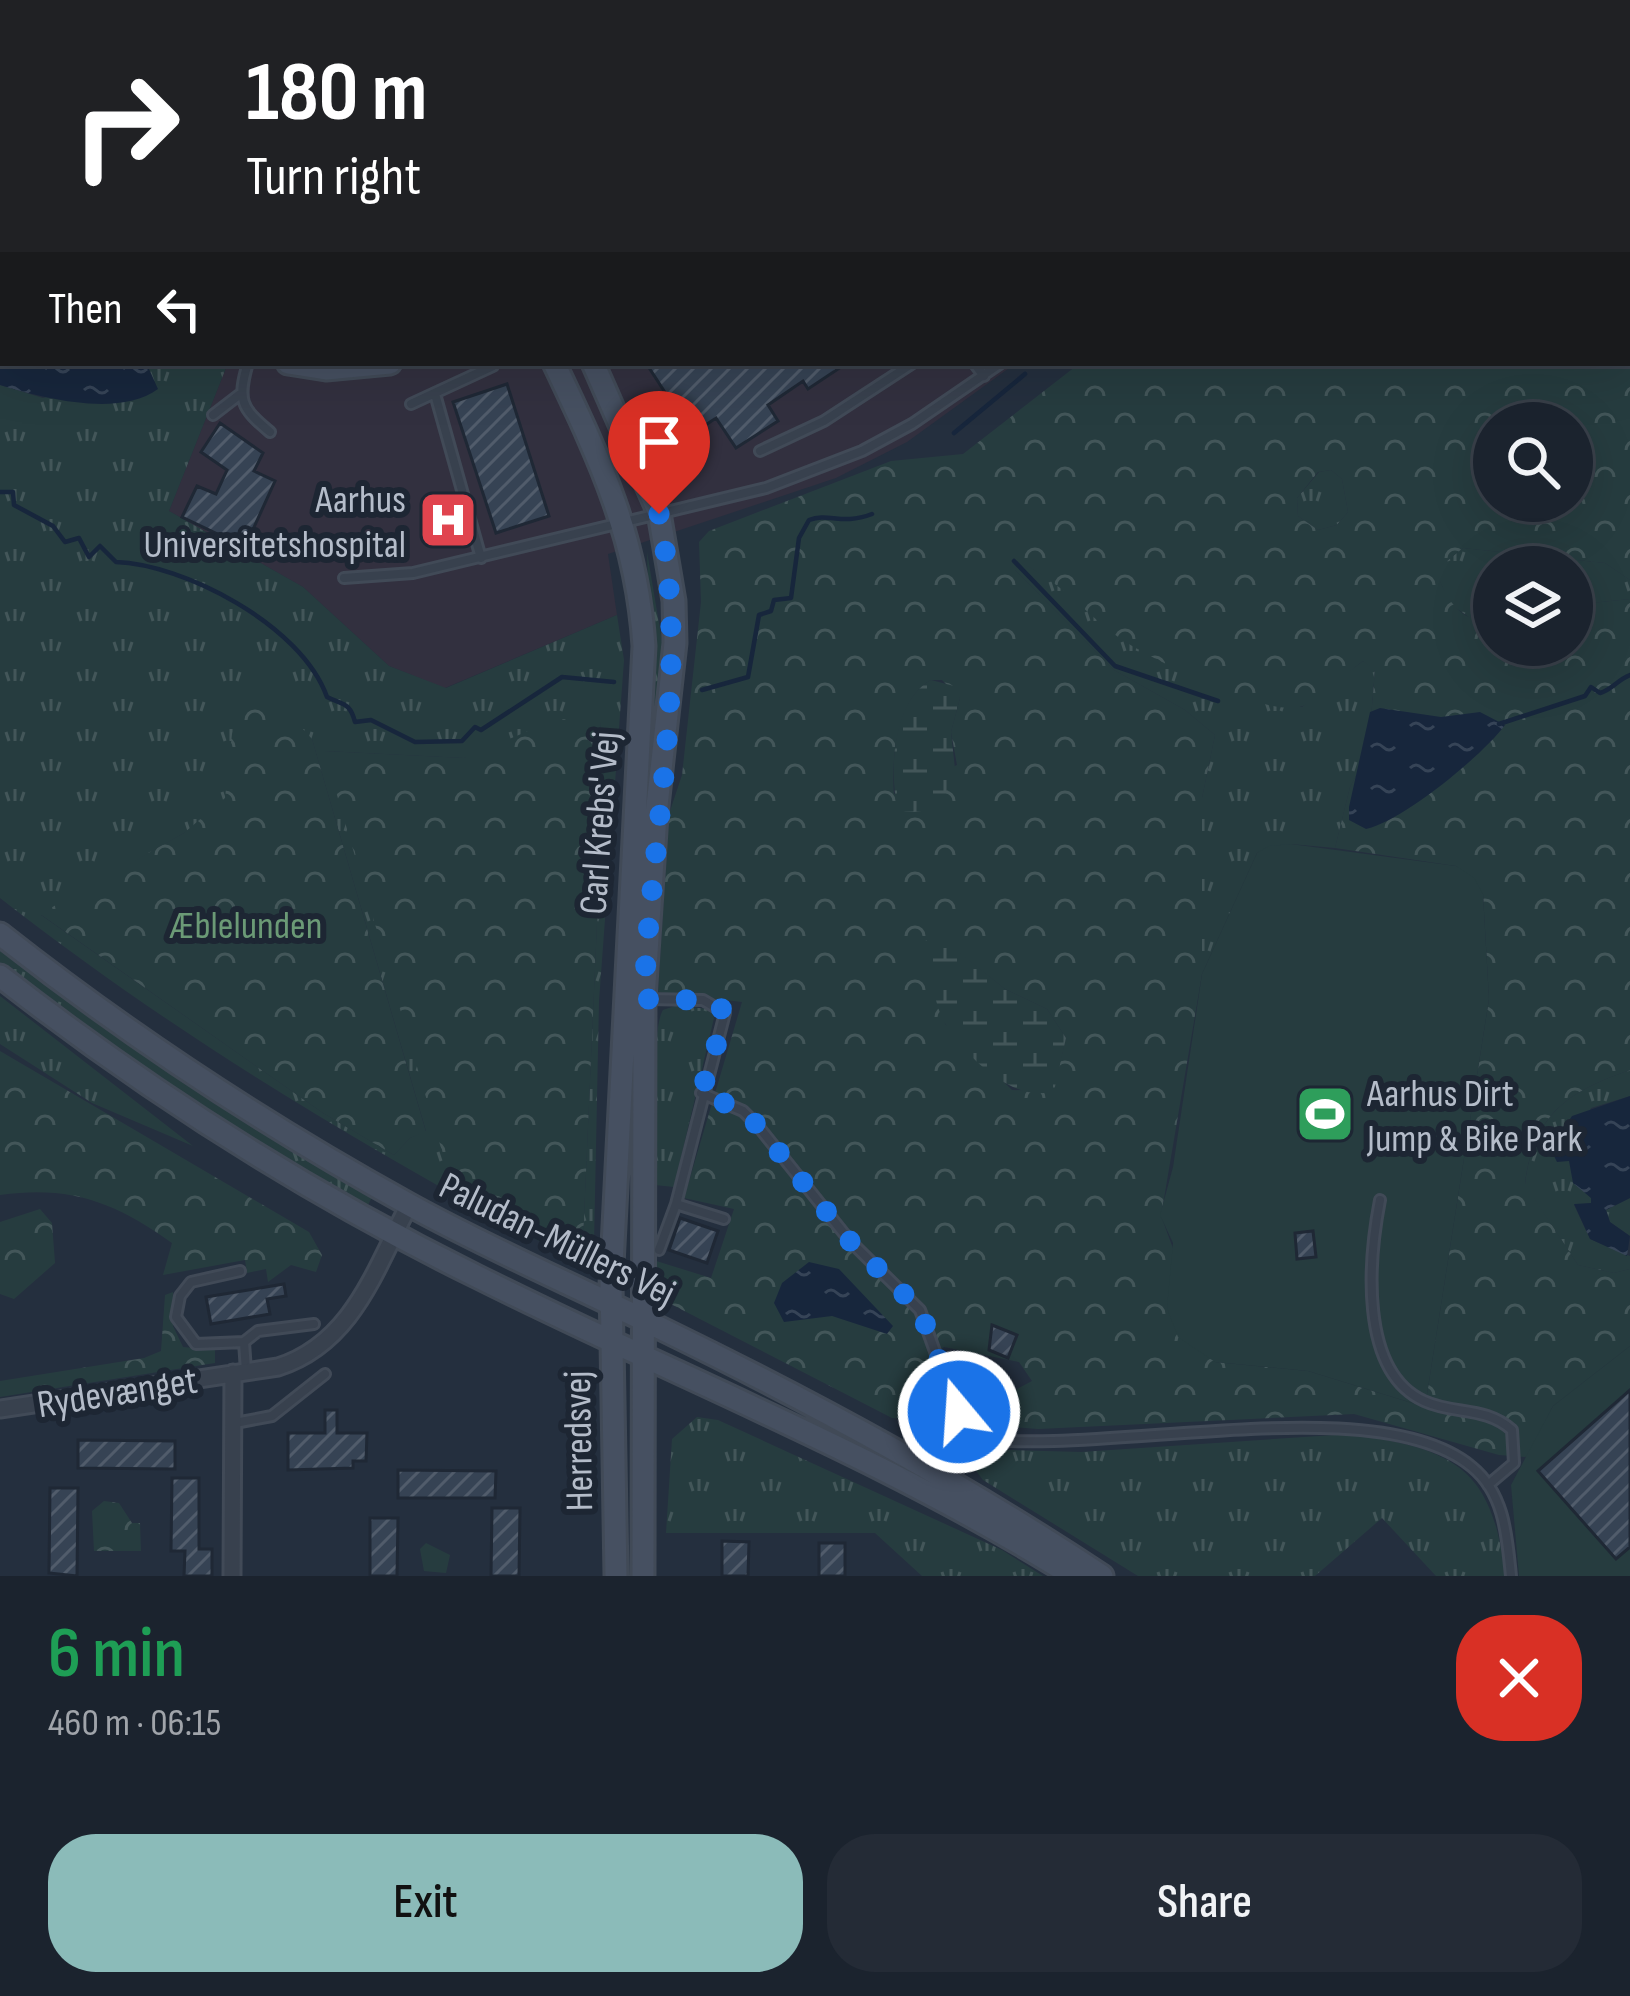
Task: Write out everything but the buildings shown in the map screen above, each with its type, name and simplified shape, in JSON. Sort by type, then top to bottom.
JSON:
[{"type":"street","points":[[308,366],[358,366]]},
{"type":"street","name":"Carl Krebs' Vej","points":[[555,366],[614,487],[637,572],[644,646],[611,1304]]},
{"type":"street","name":"Carl Krebs' Vej","points":[[594,366],[659,514],[675,643],[656,815],[644,999],[641,1356]]},
{"type":"street","name":"Paludan-Müllers Vej","points":[[0,934],[235,1102],[409,1205],[642,1319],[982,1498],[1102,1576]]},
{"type":"street","name":"Paludan-Müllers Vej","points":[[0,976],[174,1102],[394,1233],[973,1515],[1073,1576]]},
{"type":"street","name":"Rydevænget","points":[[0,1409],[295,1362],[334,1337],[409,1205]]},
{"type":"street","name":"Herredsvej","points":[[611,1304],[616,1576]]},
{"type":"street","name":"Herredsvej","points":[[641,1356],[644,1576]]},
{"type":"street","name":"Rydevænget","points":[[232,1576],[233,1423],[240,1372]]},
{"type":"lane","points":[[247,366],[239,395],[242,408],[270,432]]},
{"type":"lane","points":[[411,404],[491,366]]},
{"type":"lane","points":[[760,451],[824,421],[908,366]]},
{"type":"lane","points":[[976,366],[984,376]]},
{"type":"lane","points":[[344,578],[413,573],[766,488],[862,451],[997,366]]},
{"type":"lane","points":[[434,394],[481,558]]},
{"type":"lane","points":[[213,416],[239,395]]},
{"type":"lane","points":[[644,999],[703,1000],[725,1013],[676,1204],[659,1250]]},
{"type":"lane","points":[[701,1093],[743,1111],[850,1241],[920,1310],[966,1437],[1014,1445],[1063,1445],[1364,1428],[1450,1453],[1488,1485],[1500,1505],[1511,1576]]},
{"type":"lane","points":[[1380,1200],[1368,1281],[1382,1346],[1406,1390],[1426,1403],[1488,1414],[1512,1430],[1514,1463],[1488,1485]]},
{"type":"lane","points":[[676,1204],[724,1219]]},
{"type":"lane","points":[[240,1270],[191,1282],[180,1296],[176,1317],[196,1344],[244,1342],[258,1331],[314,1324]]},
{"type":"lane","points":[[240,1372],[244,1342]]},
{"type":"lane","points":[[233,1423],[272,1416],[326,1375]]},
{"type":"shaded area","name":"Aarhus Universitetshospital","points":[[227,366],[1012,366],[907,442],[836,478],[608,554],[617,615],[445,688],[389,666],[303,587],[169,511]]},
{"type":"green space","points":[[144,366],[227,366],[169,511],[303,587],[389,666],[446,688],[617,615],[624,660],[599,1001],[594,1243],[567,1256],[419,1175],[205,1044],[0,898],[0,385],[43,398],[149,369]],"holes":[[[600,722],[604,765],[583,1239],[325,751],[464,758]],[[312,739],[426,1131],[410,1138],[394,1155],[323,1113],[41,915],[184,833]]]},
{"type":"green space","points":[[1076,366],[1630,366],[1630,580],[1605,563],[1593,562],[1593,546],[1473,546],[1463,548],[1436,570],[1456,608],[1473,618],[1473,666],[1593,666],[1593,603],[1630,599],[1630,1070],[1588,1087],[1557,1109],[1536,1140],[1525,1184],[1578,1265],[1614,1273],[1630,1269],[1630,1346],[1553,1406],[1527,1457],[1499,1455],[1354,1414],[1038,1429],[892,1418],[661,1299],[653,1260],[711,1278],[734,1209],[684,1198],[742,1002],[658,992],[669,814],[682,775],[701,602],[699,542],[709,531],[891,461],[963,454]],"holes":[[[1331,470],[1342,479],[1348,512],[1337,525],[1318,530],[1298,516],[1297,498],[1318,472]],[[1017,561],[1144,652],[1215,687],[1266,704],[1303,706],[1363,661],[1375,670],[1368,754],[1350,787],[1335,848],[1456,866],[1483,894],[1489,999],[1425,1407],[1308,1371],[1215,1362],[1161,1216],[1202,974],[1202,798],[1215,735],[1185,710],[1114,670],[1015,570]],[[931,680],[942,680],[960,698],[951,732],[957,765],[894,794],[895,747],[904,715],[910,700]],[[938,936],[1005,989],[1047,1009],[1066,1038],[1053,1091],[1012,1090],[945,1024]],[[944,1347],[1019,1362],[1032,1381],[978,1410],[951,1405],[932,1355]]]},
{"type":"green space","points":[[1331,470],[1342,479],[1348,512],[1337,525],[1318,530],[1298,516],[1297,498],[1319,472]]},
{"type":"green space","points":[[1463,548],[1473,549],[1473,620],[1450,604],[1435,570]]},
{"type":"green space","points":[[647,552],[665,659],[635,919],[652,712]]},
{"type":"green space","points":[[1017,560],[1068,589],[1126,642],[1216,686],[1280,707],[1302,707],[1363,661],[1375,669],[1368,754],[1350,787],[1335,848],[1291,844],[1257,853],[1202,974],[1202,798],[1215,735],[1185,710],[1114,670],[1014,569]]},
{"type":"green space","points":[[1593,562],[1605,563],[1630,580],[1630,599],[1593,603]]},
{"type":"green space","name":"Æblelunden","points":[[253,674],[312,739],[426,1132],[410,1138],[394,1155],[323,1113],[40,914],[184,833],[225,798],[232,734]]},
{"type":"green space","points":[[931,680],[954,686],[960,698],[951,732],[956,778],[945,795],[926,810],[898,810],[896,739],[908,704]]},
{"type":"green space","points":[[557,719],[600,721],[604,765],[583,1240],[451,1182],[324,751],[464,758]]},
{"type":"green space","name":"Aarhus Dirt Jump & Bike Park","points":[[1291,844],[1456,866],[1474,878],[1483,894],[1489,999],[1425,1407],[1308,1371],[1215,1362],[1178,1337],[1167,1308],[1173,1243],[1160,1215],[1173,1167],[1202,974],[1257,853],[1269,846]]},
{"type":"green space","points":[[938,935],[1005,989],[1047,1009],[1066,1038],[1054,1091],[1039,1093],[1008,1085],[955,1038],[932,984],[925,941]]},
{"type":"green space","points":[[0,947],[204,1093],[373,1195],[366,1209],[186,1100],[0,966]]},
{"type":"green space","points":[[0,996],[193,1146],[92,1103],[0,1044]]},
{"type":"green space","points":[[675,1006],[711,1009],[714,1018],[674,1187],[655,1185],[654,1093],[659,1022],[663,1010]]},
{"type":"green space","points":[[0,1051],[309,1232],[322,1255],[316,1272],[291,1265],[268,1282],[266,1269],[247,1273],[245,1260],[163,1275],[172,1243],[111,1207],[70,1195],[0,1195]]},
{"type":"green space","points":[[1630,1070],[1630,1096],[1591,1108],[1573,1156],[1575,1177],[1591,1198],[1591,1203],[1574,1205],[1590,1239],[1630,1256],[1630,1269],[1614,1273],[1578,1265],[1525,1185],[1536,1140],[1557,1109],[1588,1087]]},
{"type":"green space","points":[[1630,1198],[1630,1236],[1610,1222],[1606,1210]]},
{"type":"green space","points":[[40,1209],[52,1223],[55,1263],[14,1299],[0,1294],[0,1222]]},
{"type":"green space","points":[[173,1292],[173,1326],[183,1347],[215,1350],[215,1363],[0,1397],[0,1381],[144,1358],[161,1351],[165,1295]]},
{"type":"green space","points":[[1630,1346],[1630,1576],[1519,1576],[1511,1485],[1553,1406]]},
{"type":"green space","points":[[697,1417],[718,1420],[1002,1550],[1043,1576],[922,1576],[875,1533],[666,1533],[672,1439]]},
{"type":"green space","points":[[1350,1434],[1417,1447],[1462,1470],[1490,1510],[1505,1576],[1436,1576],[1382,1518],[1315,1576],[1138,1576],[983,1480],[974,1468],[975,1449],[1081,1452]]},
{"type":"green space","points":[[104,1501],[119,1503],[132,1523],[140,1523],[141,1551],[94,1551],[92,1511]]},
{"type":"green space","points":[[426,1543],[450,1555],[446,1573],[424,1571],[420,1549]]},
{"type":"water","points":[[0,366],[144,366],[158,389],[142,398],[102,404],[58,400],[0,385]]},
{"type":"water","points":[[1380,708],[1441,717],[1480,712],[1505,725],[1441,785],[1400,814],[1366,829],[1349,820],[1349,807],[1370,712]]},
{"type":"water","points":[[1630,1096],[1630,1198],[1606,1210],[1610,1222],[1630,1236],[1627,1256],[1590,1239],[1574,1204],[1591,1203],[1591,1198],[1573,1183],[1569,1161],[1557,1162],[1550,1148],[1572,1116]]},
{"type":"water","points":[[809,1262],[839,1269],[893,1326],[887,1334],[832,1316],[784,1322],[774,1303],[782,1283]]},
{"type":"waterway","points":[[954,433],[1025,374]]},
{"type":"waterway","points":[[0,492],[13,492],[14,505],[53,526],[65,542],[79,538],[89,557],[100,546],[116,562],[173,574],[236,603],[292,645],[327,697],[348,707],[355,722],[371,720],[415,742],[462,741],[475,727],[481,730],[562,677],[614,682]]},
{"type":"waterway","points":[[702,690],[748,677],[759,615],[771,611],[774,600],[791,598],[799,538],[809,520],[872,514]]},
{"type":"waterway","points":[[1014,561],[1115,666],[1218,701]]},
{"type":"waterway","points":[[1499,724],[1585,696],[1591,687],[1600,693],[1630,675]]},
{"type":"place","name":"Aarhus Universitetshospital","points":[[448,520]]},
{"type":"place","name":"Aarhus Dirt Jump & Bike Park","points":[[1325,1114]]},
{"type":"route","points":[[659,514],[674,601],[675,643],[656,815],[644,999],[703,1000],[721,1007],[724,1021],[701,1093],[743,1111],[850,1241],[893,1278],[920,1310],[959,1412]]}]
